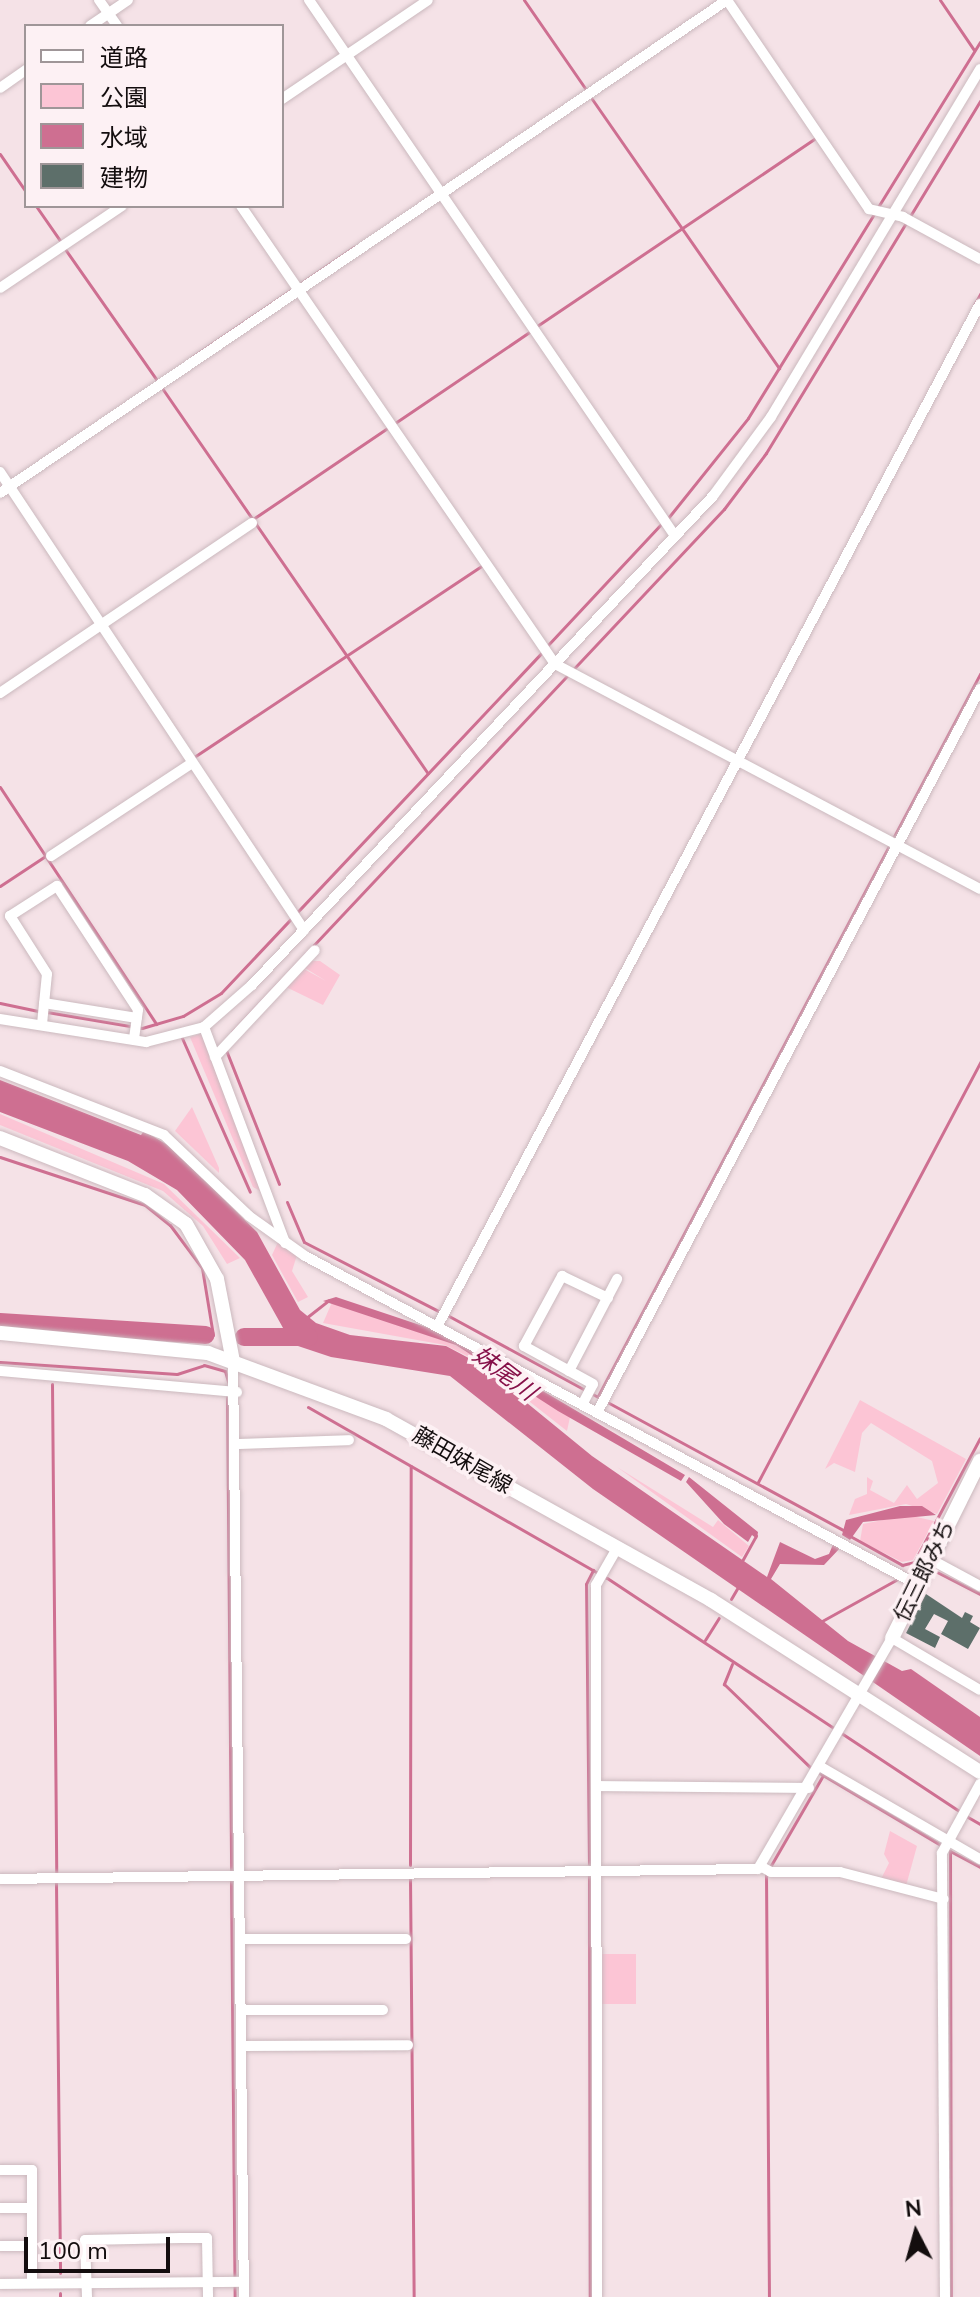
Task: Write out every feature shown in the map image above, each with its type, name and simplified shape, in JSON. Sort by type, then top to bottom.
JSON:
[{"type":"main road","points":[[0,1138],[145,1195],[186,1224],[217,1279],[233,1361]]},
{"type":"main road","name":"藤田妹尾線","points":[[0,1333],[162,1345],[233,1361],[386,1419],[616,1550],[711,1600],[862,1691],[980,1772]]},
{"type":"main road","name":"伝三郎みち","points":[[889,1645],[980,1461]]},
{"type":"street","points":[[92,24],[105,8],[128,0]]},
{"type":"street","points":[[309,0],[675,536]]},
{"type":"street","points":[[284,98],[428,0]]},
{"type":"street","points":[[304,930],[5,483],[727,0],[875,211],[910,221],[980,259]]},
{"type":"street","points":[[43,1012],[134,1036],[181,1034],[204,1027],[304,930],[713,496],[771,417],[980,69]]},
{"type":"street","points":[[0,88],[24,71]]},
{"type":"street","points":[[0,288],[119,208]]},
{"type":"street","points":[[242,208],[543,651],[555,664],[980,889]]},
{"type":"street","points":[[442,1318],[735,759],[980,304]]},
{"type":"street","points":[[0,693],[252,523]]},
{"type":"street","points":[[602,1404],[893,843],[980,689]]},
{"type":"street","points":[[51,856],[192,763]]},
{"type":"street","points":[[43,1012],[47,974],[10,916],[57,886],[137,1019],[134,1036]]},
{"type":"street","points":[[222,1053],[315,950]]},
{"type":"street","points":[[0,1019],[43,1012],[137,1019]]},
{"type":"street","points":[[204,1027],[222,1053],[285,1243]]},
{"type":"street","points":[[0,1071],[164,1135],[285,1243],[442,1318],[602,1404],[918,1585]]},
{"type":"street","points":[[587,1396],[593,1384],[524,1346],[562,1276],[608,1298]]},
{"type":"street","points":[[569,1371],[617,1279]]},
{"type":"street","points":[[233,1361],[237,1392],[234,1876],[240,1939],[242,2046],[238,2282],[244,2297]]},
{"type":"street","points":[[0,1371],[237,1392]]},
{"type":"street","points":[[237,1444],[349,1440]]},
{"type":"street","points":[[597,2297],[596,1786],[602,1575],[616,1550]]},
{"type":"street","points":[[930,1559],[980,1586]]},
{"type":"street","points":[[766,1870],[889,1645],[980,1690]]},
{"type":"street","points":[[818,1771],[946,1845],[980,1859]]},
{"type":"street","points":[[945,2297],[946,1845],[980,1784]]},
{"type":"street","points":[[596,1786],[809,1788]]},
{"type":"street","points":[[0,1879],[766,1870],[840,1872],[944,1899]]},
{"type":"street","points":[[240,1939],[406,1939]]},
{"type":"street","points":[[241,2010],[383,2010]]},
{"type":"street","points":[[242,2046],[408,2045]]},
{"type":"street","points":[[0,2170],[32,2170],[32,2283]]},
{"type":"street","points":[[0,2208],[31,2208]]},
{"type":"street","points":[[87,2297],[85,2240],[207,2238],[208,2297]]},
{"type":"street","points":[[0,2246],[31,2246]]},
{"type":"street","points":[[0,2284],[238,2282]]},
{"type":"green space","points":[[309,961],[320,961],[340,975],[323,1005],[286,987],[304,969],[326,981],[305,968]]},
{"type":"green space","points":[[201,1034],[267,1195],[253,1187],[190,1037]]},
{"type":"green space","points":[[192,1107],[219,1168],[219,1173],[175,1131]]},
{"type":"green space","points":[[0,1114],[164,1184],[240,1258],[227,1264],[203,1226],[163,1191],[0,1125]]},
{"type":"green space","points":[[278,1242],[297,1255],[292,1271],[308,1297],[298,1302],[272,1255]]},
{"type":"green space","points":[[333,1300],[460,1346],[570,1417],[567,1431],[479,1362],[445,1345],[323,1323]]},
{"type":"green space","points":[[860,1400],[966,1459],[937,1514],[906,1504],[849,1515],[855,1499],[867,1494],[867,1477],[873,1481],[870,1490],[894,1503],[907,1485],[917,1499],[938,1483],[932,1461],[871,1423],[862,1433],[855,1472],[834,1463],[825,1469]]},
{"type":"green space","points":[[617,1467],[713,1527],[718,1520],[749,1546],[742,1557]]},
{"type":"green space","points":[[908,1515],[934,1521],[913,1560],[902,1562],[860,1541],[863,1524]]},
{"type":"green space","points":[[890,1831],[917,1846],[906,1886],[880,1881],[889,1863],[884,1854]]},
{"type":"green space","points":[[600,1954],[636,1954],[636,2004],[600,2004]]},
{"type":"water","name":"妹尾川","points":[[0,1080],[141,1135],[144,1131],[171,1147],[257,1232],[300,1310],[316,1323],[350,1335],[446,1346],[478,1363],[592,1456],[767,1577],[780,1542],[815,1559],[829,1554],[834,1542],[841,1547],[824,1565],[780,1564],[771,1579],[848,1641],[902,1671],[911,1669],[980,1717],[980,1756],[593,1489],[450,1376],[331,1357],[292,1344],[245,1260],[177,1190],[128,1161],[0,1112]]},
{"type":"water","points":[[336,1297],[447,1334],[685,1475],[681,1481],[558,1411],[456,1345],[323,1301]]},
{"type":"water","points":[[689,1477],[758,1532],[757,1539],[752,1535],[748,1542],[724,1524],[686,1482]]},
{"type":"water","points":[[900,1506],[922,1506],[936,1515],[863,1522],[850,1540],[842,1535],[846,1520]]},
{"type":"building","points":[[926,1594],[962,1618],[965,1612],[973,1616],[970,1622],[980,1628],[968,1649],[941,1634],[948,1621],[934,1614],[925,1629],[940,1637],[935,1648],[906,1633]]},
{"type":"waterway","points":[[524,0],[587,91]]},
{"type":"waterway","points":[[940,0],[974,50]]},
{"type":"waterway","points":[[878,207],[980,42]]},
{"type":"waterway","points":[[592,99],[779,368]]},
{"type":"waterway","points":[[232,1032],[724,509],[766,453],[980,101]]},
{"type":"waterway","points":[[537,326],[816,138]]},
{"type":"waterway","points":[[0,154],[24,189]]},
{"type":"waterway","points":[[37,208],[61,242]]},
{"type":"waterway","points":[[668,518],[748,418],[874,214]]},
{"type":"waterway","points":[[192,357],[354,247]]},
{"type":"waterway","points":[[65,249],[158,382]]},
{"type":"waterway","points":[[974,305],[980,294]]},
{"type":"waterway","points":[[395,423],[531,331]]},
{"type":"waterway","points":[[162,388],[428,773]]},
{"type":"waterway","points":[[253,519],[386,429]]},
{"type":"waterway","points":[[547,646],[662,523]]},
{"type":"waterway","points":[[194,757],[481,566]]},
{"type":"waterway","points":[[47,1012],[142,1028],[183,1016],[221,993],[542,652]]},
{"type":"waterway","points":[[598,1396],[980,674]]},
{"type":"waterway","points":[[0,787],[156,1024]]},
{"type":"waterway","points":[[0,886],[44,857]]},
{"type":"waterway","points":[[0,1003],[39,1011]]},
{"type":"waterway","points":[[182,1038],[250,1192]]},
{"type":"waterway","points":[[226,1050],[279,1184]]},
{"type":"waterway","points":[[758,1482],[980,1062]]},
{"type":"waterway","points":[[0,1157],[145,1205],[170,1225],[202,1268],[213,1335]]},
{"type":"waterway","points":[[287,1202],[304,1242],[440,1312]]},
{"type":"waterway","points":[[306,1318],[329,1300]]},
{"type":"waterway","points":[[447,1315],[844,1531]]},
{"type":"waterway","points":[[0,1322],[206,1335]]},
{"type":"waterway","points":[[244,1337],[309,1337]]},
{"type":"waterway","points":[[0,1362],[177,1374],[204,1365],[225,1371],[229,1385]]},
{"type":"waterway","points":[[52,1384],[56,1875]]},
{"type":"waterway","points":[[227,1395],[231,1871]]},
{"type":"waterway","points":[[308,1407],[607,1578],[960,1812]]},
{"type":"waterway","points":[[850,1536],[902,1565],[914,1562],[980,1438]]},
{"type":"waterway","points":[[410,1865],[411,1466]]},
{"type":"waterway","points":[[742,1561],[756,1536]]},
{"type":"waterway","points":[[589,1864],[586,1584],[593,1570]]},
{"type":"waterway","points":[[937,1572],[980,1594]]},
{"type":"waterway","points":[[822,1621],[896,1580]]},
{"type":"waterway","points":[[731,1599],[738,1587]]},
{"type":"waterway","points":[[705,1640],[719,1618]]},
{"type":"waterway","points":[[732,1664],[724,1684],[811,1768],[944,1847]]},
{"type":"waterway","points":[[770,1867],[822,1777]]},
{"type":"waterway","points":[[966,1816],[980,1824]]},
{"type":"waterway","points":[[950,1851],[951,2297]]},
{"type":"waterway","points":[[950,1851],[980,1867]]},
{"type":"waterway","points":[[766,1873],[769,2297]]},
{"type":"waterway","points":[[589,1876],[590,2297]]},
{"type":"waterway","points":[[410,1877],[414,2297]]},
{"type":"waterway","points":[[231,1879],[235,2297]]},
{"type":"waterway","points":[[56,1883],[60,2273]]}]
